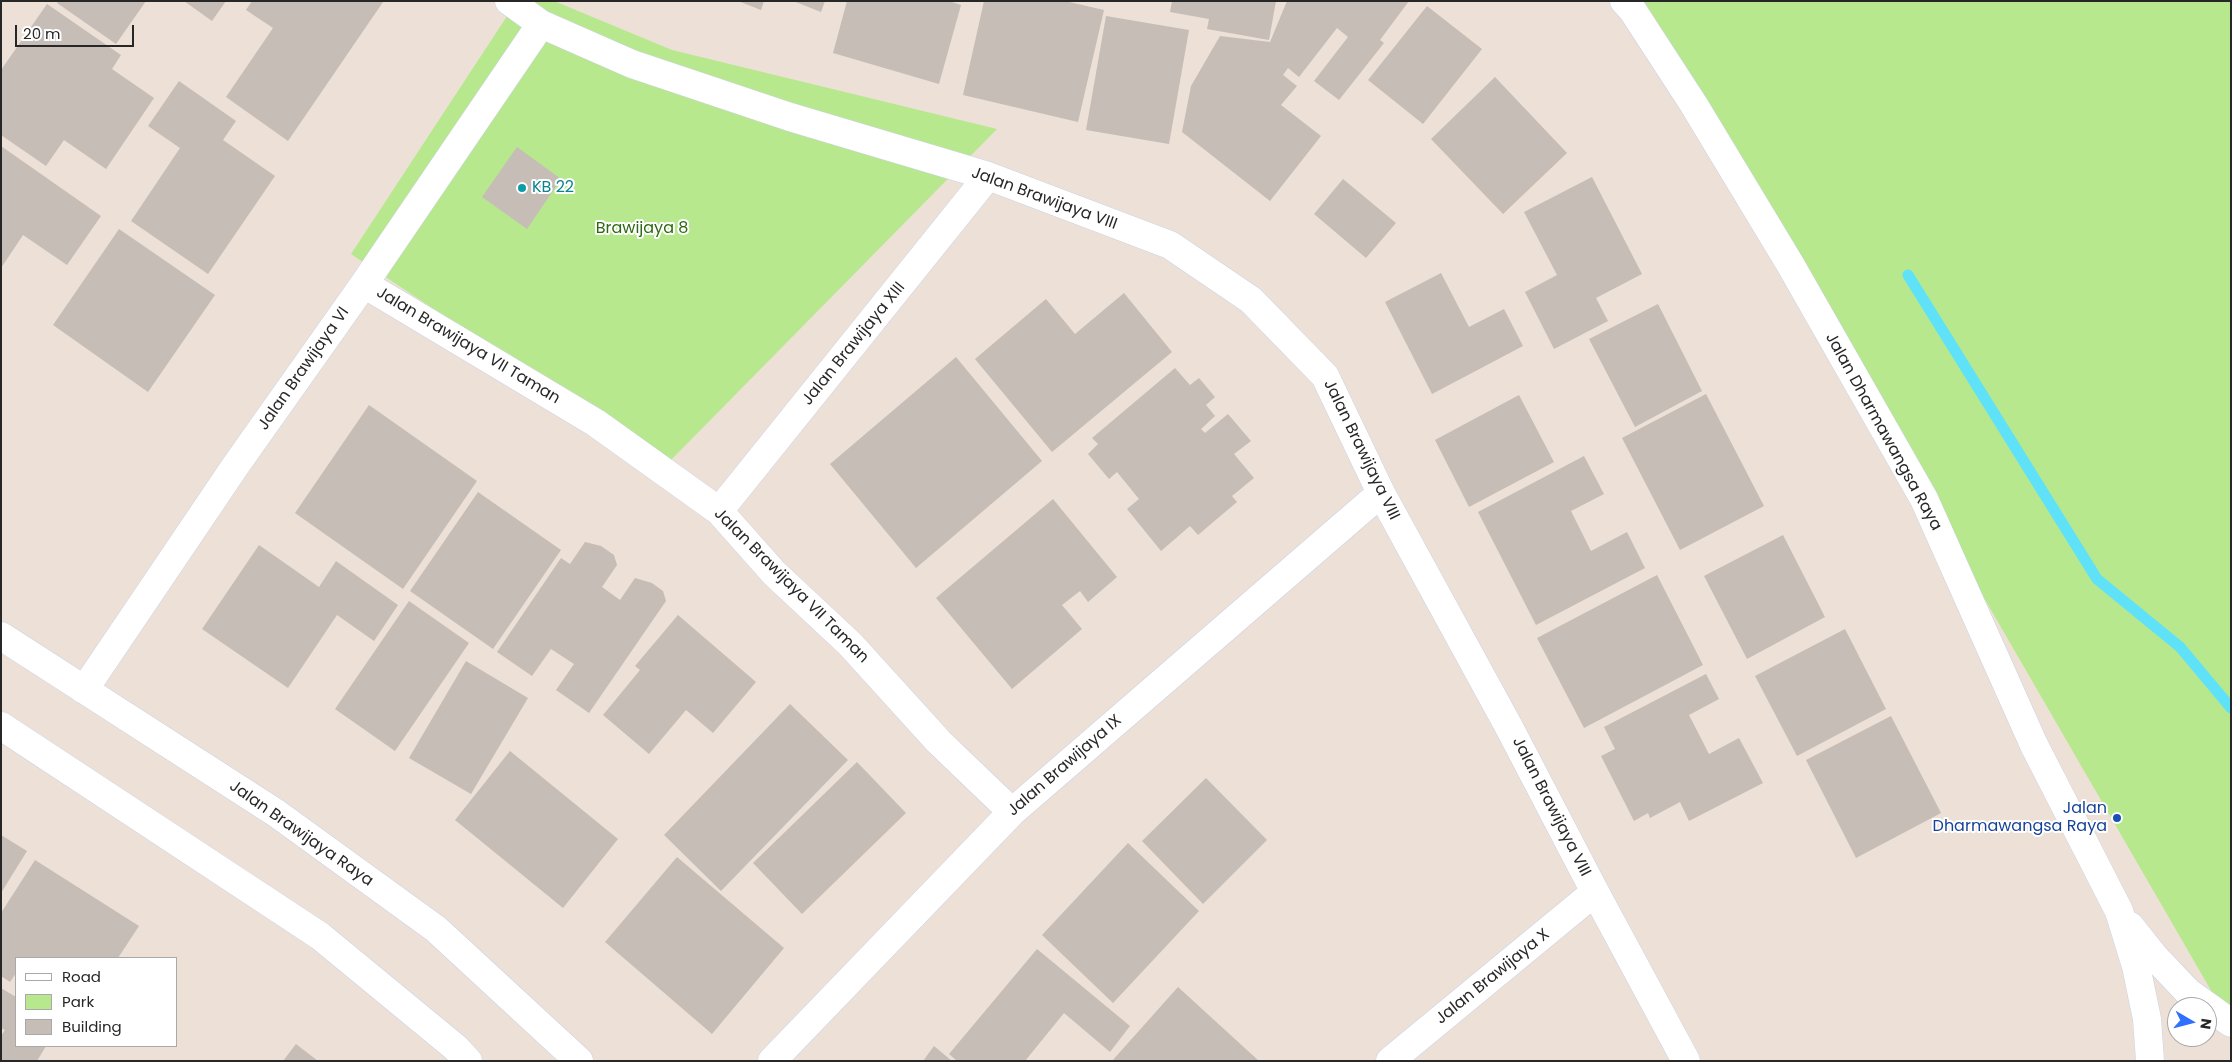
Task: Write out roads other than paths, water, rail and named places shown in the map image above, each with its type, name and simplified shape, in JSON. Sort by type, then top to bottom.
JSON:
[{"type":"street","name":"Jalan Brawijaya VIII","points":[[509,1],[542,24],[632,64],[790,117],[988,176],[1170,245],[1251,300],[1325,376],[1381,494],[1510,728],[1686,1061]]},
{"type":"street","name":"Jalan Dharmawangsa Raya","points":[[1624,1],[1633,10],[1694,105],[1790,264],[1924,499],[2034,745],[2119,911],[2136,966],[2147,1019],[2150,1061]]},
{"type":"street","name":"Jalan Brawijaya VI","points":[[84,690],[236,465],[364,284],[542,24]]},
{"type":"street","name":"Jalan Brawijaya XIII","points":[[719,511],[988,176]]},
{"type":"street","name":"Jalan Brawijaya VII Taman","points":[[364,284],[596,423],[719,511],[774,573],[850,644],[940,742],[1012,812]]},
{"type":"street","name":"Jalan Brawijaya IX","points":[[772,1061],[1012,812],[1381,494]]},
{"type":"street","name":"Jalan Brawijaya Raya","points":[[1,636],[276,813],[436,929],[579,1061]]},
{"type":"street","points":[[1,726],[320,936],[456,1048],[468,1061]]},
{"type":"street","name":"Jalan Brawijaya X","points":[[1390,1061],[1595,892]]},
{"type":"street","name":"Jalan Dharmawangsa Raya","points":[[2119,911],[2153,955],[2188,992],[2231,1023]]},
{"type":"waterway","points":[[1908,275],[2097,579],[2180,647],[2231,708]]},
{"type":"place","name":"KB 22","points":[[522,188]]},
{"type":"place","name":"Jalan Dharmawangsa Raya","points":[[2117,818]]},
{"type":"park label","name":"Brawijaya 8","points":[[642,229]]}]
